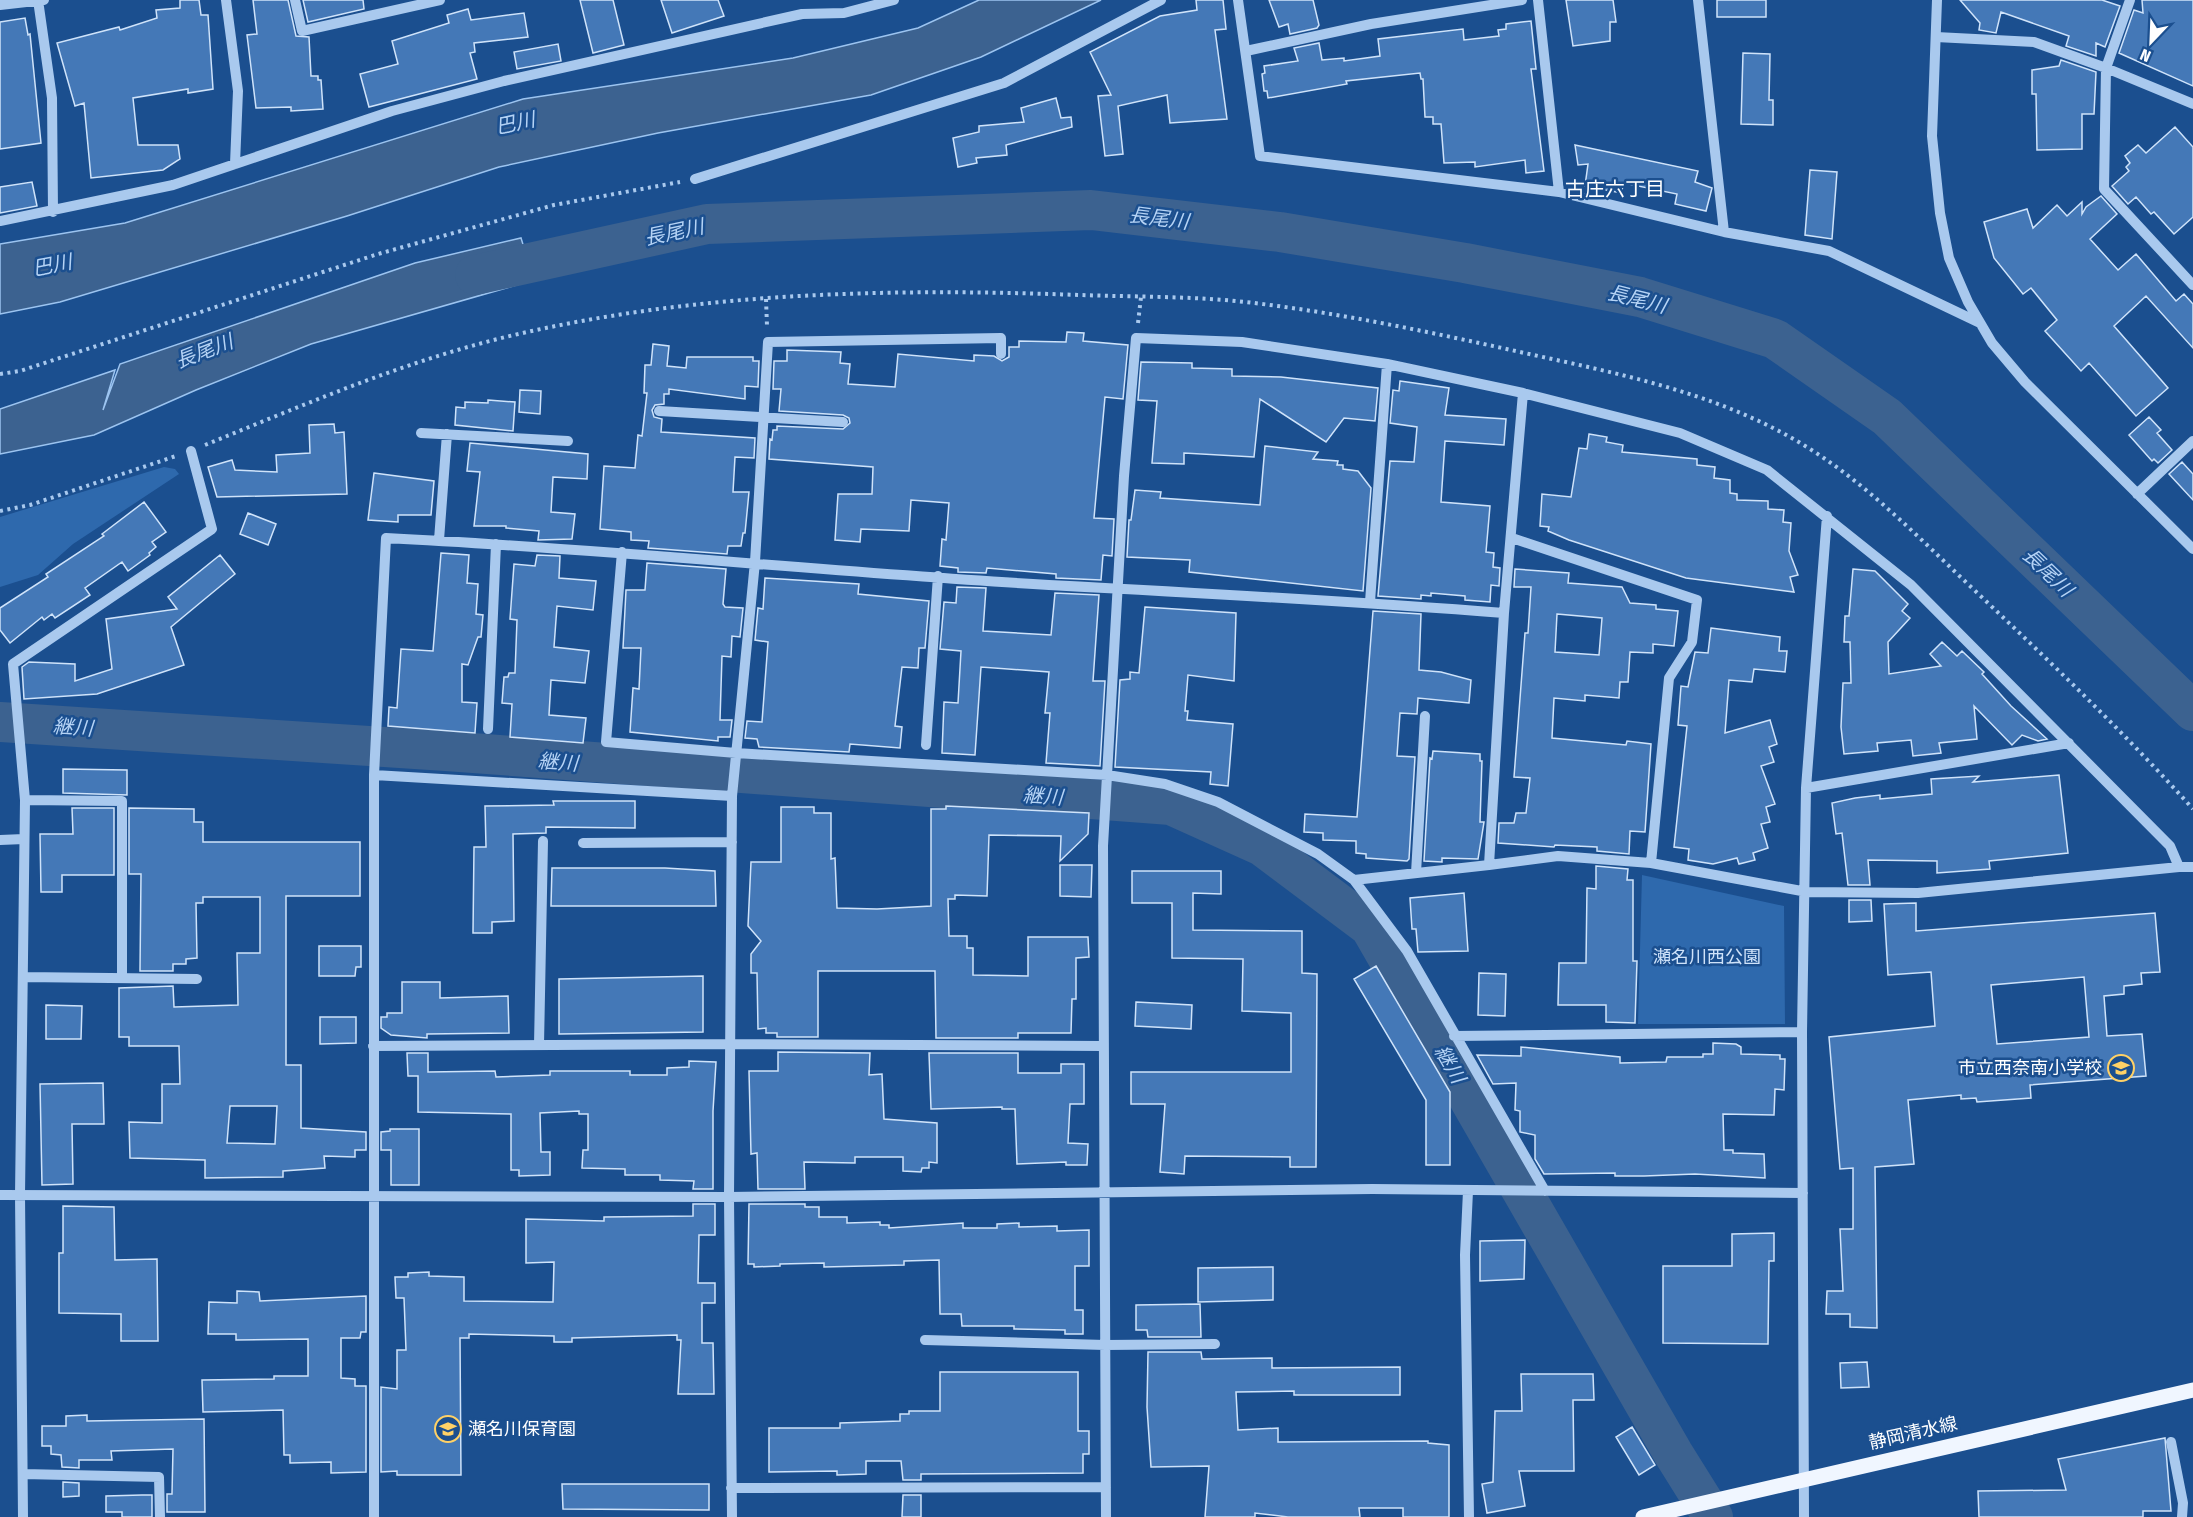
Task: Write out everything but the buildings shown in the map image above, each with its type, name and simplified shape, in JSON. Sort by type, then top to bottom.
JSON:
[{"type":"main road","name":"静岡清水線","points":[[1643,1517],[1803,1478],[2193,1390]]},
{"type":"street","points":[[38,0],[52,98],[53,212]]},
{"type":"street","points":[[0,5],[44,0]]},
{"type":"street","points":[[226,0],[238,91],[234,164]]},
{"type":"street","points":[[295,0],[302,32],[441,0]]},
{"type":"street","points":[[0,221],[53,212],[172,185],[392,111],[504,81],[802,14],[844,13],[894,0]]},
{"type":"street","points":[[695,179],[1004,83],[1161,0]]},
{"type":"street","points":[[1238,0],[1260,156],[1559,192],[1724,232],[1829,251],[1980,322]]},
{"type":"street","points":[[1246,51],[1371,24],[1522,0]]},
{"type":"street","points":[[1538,0],[1559,192]]},
{"type":"street","points":[[1698,0],[1724,232]]},
{"type":"street","points":[[1937,0],[1932,136],[1940,213],[1949,258],[1992,343],[2025,382],[2193,549]]},
{"type":"street","points":[[2130,0],[2106,68],[2104,189],[2193,285]]},
{"type":"street","points":[[1936,37],[2034,42],[2106,68],[2193,104]]},
{"type":"street","points":[[732,1517],[729,1197],[732,796],[755,562],[768,342],[1000,338],[1001,354]]},
{"type":"street","points":[[1106,1517],[1102,1046],[1105,813],[1124,476],[1136,338],[1242,342],[1387,364],[1523,393],[1680,433],[1767,470],[1911,585],[2170,846],[2179,867]]},
{"type":"street","points":[[1370,602],[1387,364]]},
{"type":"street","points":[[1489,865],[1504,613],[1523,393]]},
{"type":"street","points":[[659,411],[843,422]]},
{"type":"street","points":[[421,433],[568,441]]},
{"type":"street","points":[[439,540],[447,434]]},
{"type":"street","points":[[2138,494],[2193,441]]},
{"type":"street","points":[[23,1517],[20,1195],[25,800],[13,664],[212,529],[191,451]]},
{"type":"street","points":[[1804,1517],[1802,1032],[1807,892],[1806,789],[1827,516]]},
{"type":"street","points":[[374,1517],[374,775],[386,538],[622,552],[938,576],[1370,602],[1504,613]]},
{"type":"street","points":[[1512,538],[1697,600],[1692,642],[1669,678],[1651,863]]},
{"type":"street","points":[[488,729],[496,544]]},
{"type":"street","points":[[622,552],[606,742],[736,753],[1107,775],[1165,783],[1218,802],[1318,854],[1354,880],[1407,951],[1545,1191]]},
{"type":"street","points":[[926,745],[938,576]]},
{"type":"street","points":[[1416,873],[1425,716]]},
{"type":"street","points":[[1806,789],[2069,743]]},
{"type":"street","points":[[374,775],[732,796]]},
{"type":"street","points":[[25,800],[122,801],[122,978]]},
{"type":"street","points":[[0,840],[24,840]]},
{"type":"street","points":[[540,1045],[543,841]]},
{"type":"street","points":[[583,843],[732,842]]},
{"type":"street","points":[[1354,880],[1558,856],[1651,863],[1807,892],[1918,893],[2193,867]]},
{"type":"street","points":[[23,977],[197,980]]},
{"type":"street","points":[[1454,1036],[1802,1032]]},
{"type":"street","points":[[373,1046],[731,1044],[1102,1046]]},
{"type":"street","points":[[0,1195],[729,1197],[1468,1191],[1803,1192]]},
{"type":"street","points":[[1468,1191],[1466,1255],[1469,1517]]},
{"type":"street","points":[[925,1340],[1105,1345],[1215,1344]]},
{"type":"street","points":[[2171,1442],[2188,1502],[2182,1517]]},
{"type":"street","points":[[23,1474],[159,1477],[160,1517]]},
{"type":"street","points":[[730,1488],[1106,1487]]},
{"type":"path","points":[[0,374],[32,367],[431,239],[554,205],[695,179]]},
{"type":"path","points":[[1136,338],[1141,297]]},
{"type":"path","points":[[766,299],[768,342]]},
{"type":"green space","points":[[164,467],[175,469],[179,474],[73,544],[38,575],[0,587],[0,517]]},
{"type":"green space","name":"瀬名川西公園","points":[[1642,875],[1784,906],[1785,1024],[1638,1024]]},
{"type":"water","name":"巴川","points":[[979,0],[1101,0],[981,57],[871,95],[658,133],[499,167],[347,216],[60,302],[0,314],[0,244],[125,223],[523,99],[793,58],[918,28]]},
{"type":"water","points":[[521,238],[534,280],[311,344],[196,390],[94,435],[0,454],[0,409],[115,370],[103,410],[120,364],[415,263]]},
{"type":"waterway","name":"長尾川","points":[[475,275],[707,224],[1091,210],[1280,232],[1465,263],[1640,297],[1775,339],[1887,417],[2193,711]]},
{"type":"waterway","name":"継川","points":[[0,722],[446,751],[1171,805],[1262,846],[1370,927],[1673,1453],[1713,1517]]},
{"type":"place","name":"市立西奈南小学校","points":[[2121,1068]]},
{"type":"place","name":"瀬名川保育園","points":[[448,1429]]},
{"type":"district","name":"古庄六丁目","points":[[1615,189]]}]
